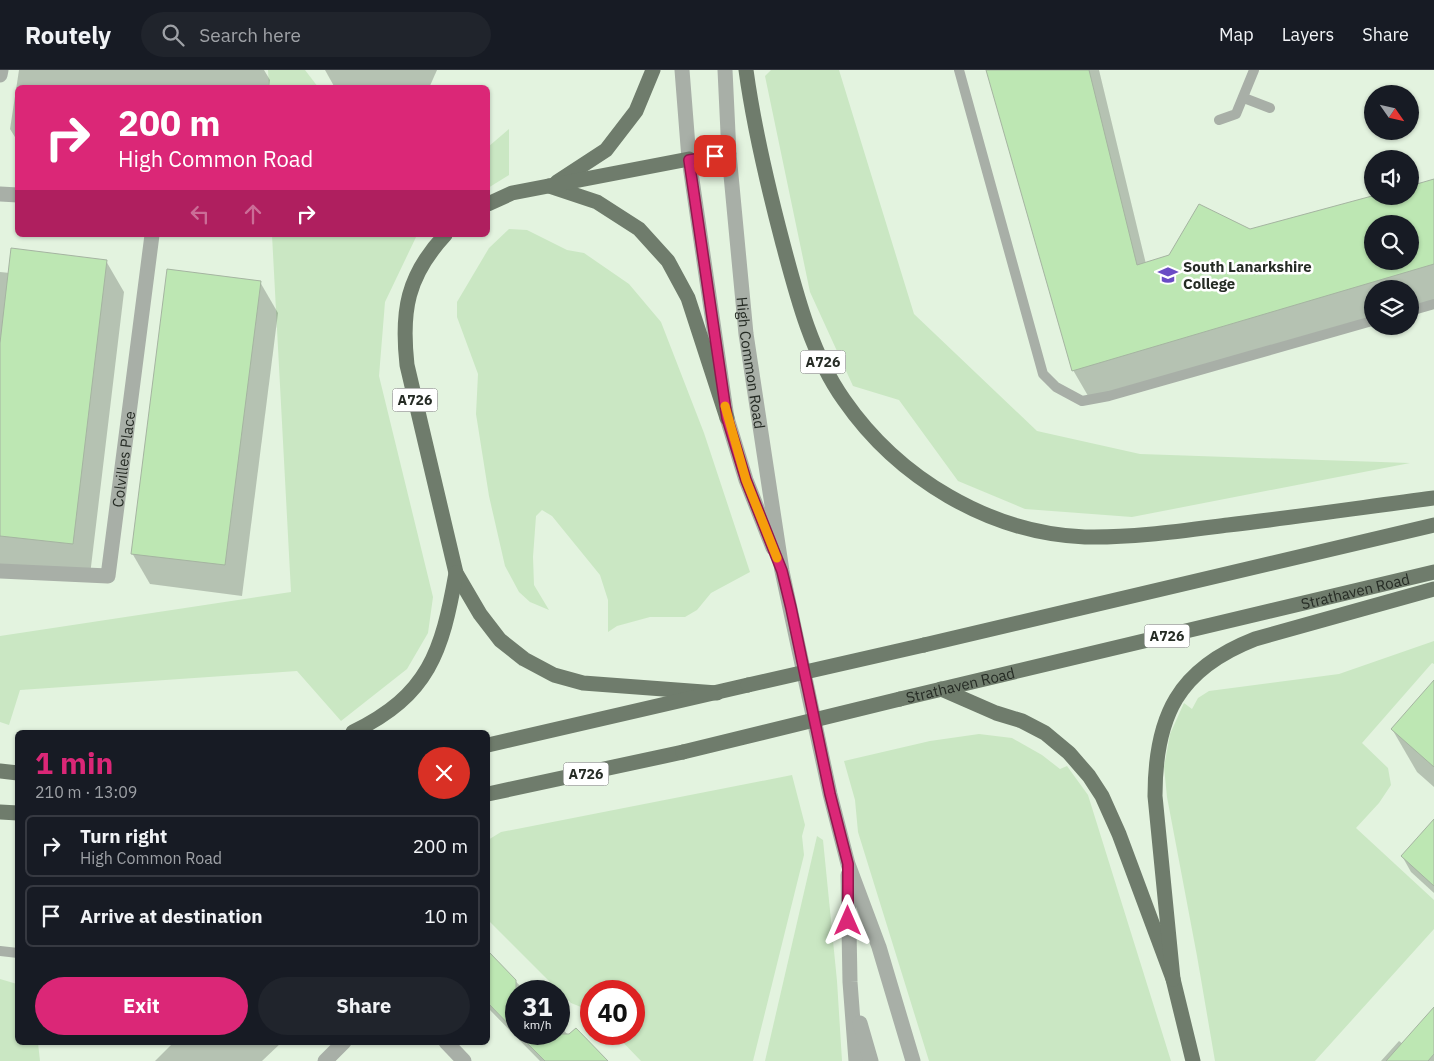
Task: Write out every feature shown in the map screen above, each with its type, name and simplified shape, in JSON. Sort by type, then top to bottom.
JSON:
[{"type":"main road","points":[[549,186],[606,150],[636,111],[653,70]]},
{"type":"main road","name":"A726","points":[[746,70],[761,153],[776,218],[796,293],[824,366],[842,399],[865,428],[912,472],[941,492],[977,512],[1013,524],[1057,534],[1085,537],[1128,536],[1197,529],[1434,498]]},
{"type":"main road","points":[[490,203],[512,193],[689,160]]},
{"type":"main road","points":[[549,186],[597,202],[639,229],[668,261],[688,298],[727,418]]},
{"type":"main road","name":"A726","points":[[444,237],[419,270],[410,290],[404,315],[404,334],[409,373],[456,573],[480,614],[500,640],[524,659],[554,675],[583,684],[717,693]]},
{"type":"main road","name":"A726","points":[[490,745],[1434,525]]},
{"type":"main road","name":"Strathaven Road","points":[[490,794],[683,752],[900,698],[1434,572]]},
{"type":"main road","name":"A726","points":[[357,730],[377,720],[403,700],[424,676],[438,650],[448,618],[456,573]]},
{"type":"main road","points":[[1173,979],[1155,796],[1155,773],[1163,724],[1178,694],[1191,678],[1229,649],[1255,639],[1434,589]]},
{"type":"main road","points":[[941,689],[996,713],[1022,721],[1045,733],[1069,753],[1089,776],[1102,796],[1119,834],[1173,979],[1193,1061]]},
{"type":"main road","points":[[0,765],[15,764]]},
{"type":"main road","points":[[0,771],[15,773]]},
{"type":"main road","points":[[0,812],[15,813]]},
{"type":"street","points":[[0,75],[1,70]]},
{"type":"street","name":"High Common Road","points":[[682,70],[689,160],[727,418],[746,480],[782,571]]},
{"type":"street","name":"High Common Road","points":[[725,70],[729,154],[746,334],[782,571],[830,794],[848,864],[878,947],[913,1061]]},
{"type":"street","points":[[689,160],[729,154]]},
{"type":"street","points":[[0,194],[15,195]]},
{"type":"street","name":"Colvilles Place","points":[[0,571],[108,576],[152,237]]},
{"type":"street","name":"High Common Road","points":[[848,864],[850,982],[856,1061]]},
{"type":"street","name":"High Common Road","points":[[850,982],[870,1061]]},
{"type":"street","points":[[325,1061],[341,1045]]},
{"type":"street","points":[[449,1045],[464,1061]]},
{"type":"lane","points":[[959,70],[1043,374],[1056,387],[1082,401],[1109,396],[1364,324]]},
{"type":"lane","points":[[1219,120],[1236,114],[1254,70]]},
{"type":"lane","points":[[1244,98],[1270,108]]},
{"type":"lane","points":[[1419,308],[1434,304]]},
{"type":"lane","points":[[0,951],[15,953]]},
{"type":"green space","points":[[268,70],[305,70],[316,85],[269,85]]},
{"type":"green space","points":[[771,70],[839,70],[914,314],[1037,431],[1140,454],[1410,463],[1132,517],[1025,509],[958,481],[899,400],[853,386],[810,292],[765,76]]},
{"type":"green space","points":[[509,129],[509,175],[490,187],[490,145]]},
{"type":"green space","points":[[509,229],[527,230],[567,250],[584,253],[629,284],[661,322],[704,433],[750,572],[711,593],[697,610],[685,617],[650,617],[617,626],[608,632],[608,600],[600,575],[552,516],[542,510],[536,516],[533,557],[534,585],[549,610],[530,602],[519,592],[505,566],[489,496],[476,414],[478,374],[457,317],[457,302],[489,248]]},
{"type":"green space","points":[[272,237],[416,237],[385,302],[379,376],[433,597],[428,633],[407,669],[341,721],[297,671],[20,690],[9,725],[0,722],[0,636],[291,592]]},
{"type":"green space","points":[[1434,641],[1434,664],[1432,663],[1362,743],[1388,768],[1391,785],[1379,803],[1356,828],[1434,900],[1434,929],[1315,1061],[1215,1061],[1167,797],[1164,767],[1170,734],[1184,703],[1192,709],[1198,698],[1209,691],[1339,674]]},
{"type":"green space","points":[[979,734],[1012,738],[1042,755],[1060,769],[1067,766],[1088,795],[1171,1061],[929,1061],[858,832],[855,800],[844,761],[930,741]]},
{"type":"green space","points":[[792,775],[805,825],[802,836],[804,855],[753,1061],[641,1061],[626,1045],[645,1045],[645,980],[580,980],[580,1007],[571,1003],[570,980],[548,980],[490,922],[490,839],[501,832]]},
{"type":"green space","points":[[817,836],[823,840],[837,981],[842,1061],[765,1061]]},
{"type":"green space","points":[[0,979],[15,983],[15,1045],[38,1045],[40,1061],[0,1061]]},
{"type":"building","points":[[986,70],[1089,70],[1137,265],[1169,255],[1199,204],[1250,229],[1364,198],[1364,205],[1419,205],[1419,183],[1434,179],[1434,264],[1419,268],[1419,215],[1364,215],[1364,270],[1414,270],[1380,280],[1364,280],[1364,285],[1072,371]]},
{"type":"building","points":[[11,248],[107,260],[73,544],[0,536],[0,343]]},
{"type":"building","points":[[167,269],[261,281],[225,565],[131,554]]},
{"type":"building","points":[[1434,680],[1434,767],[1391,729]]},
{"type":"building","points":[[1434,819],[1434,886],[1401,856]]},
{"type":"building","points":[[490,953],[516,980],[505,980],[505,1021],[490,1005]]},
{"type":"building","points":[[1434,1007],[1434,1054],[1428,1061],[1386,1061]]},
{"type":"building","points":[[576,1028],[580,1032],[580,1045],[592,1045],[608,1061],[545,1061],[529,1045],[570,1045],[570,1033]]},
{"type":"slow traffic","points":[[725,406],[746,480],[777,558]]},
{"type":"place","name":"South Lanarkshire College","points":[[1168,275]]},
{"type":"route","points":[[715,156],[689,160],[727,418],[746,480],[782,571],[791,608],[830,794],[848,864],[848,921]]}]
